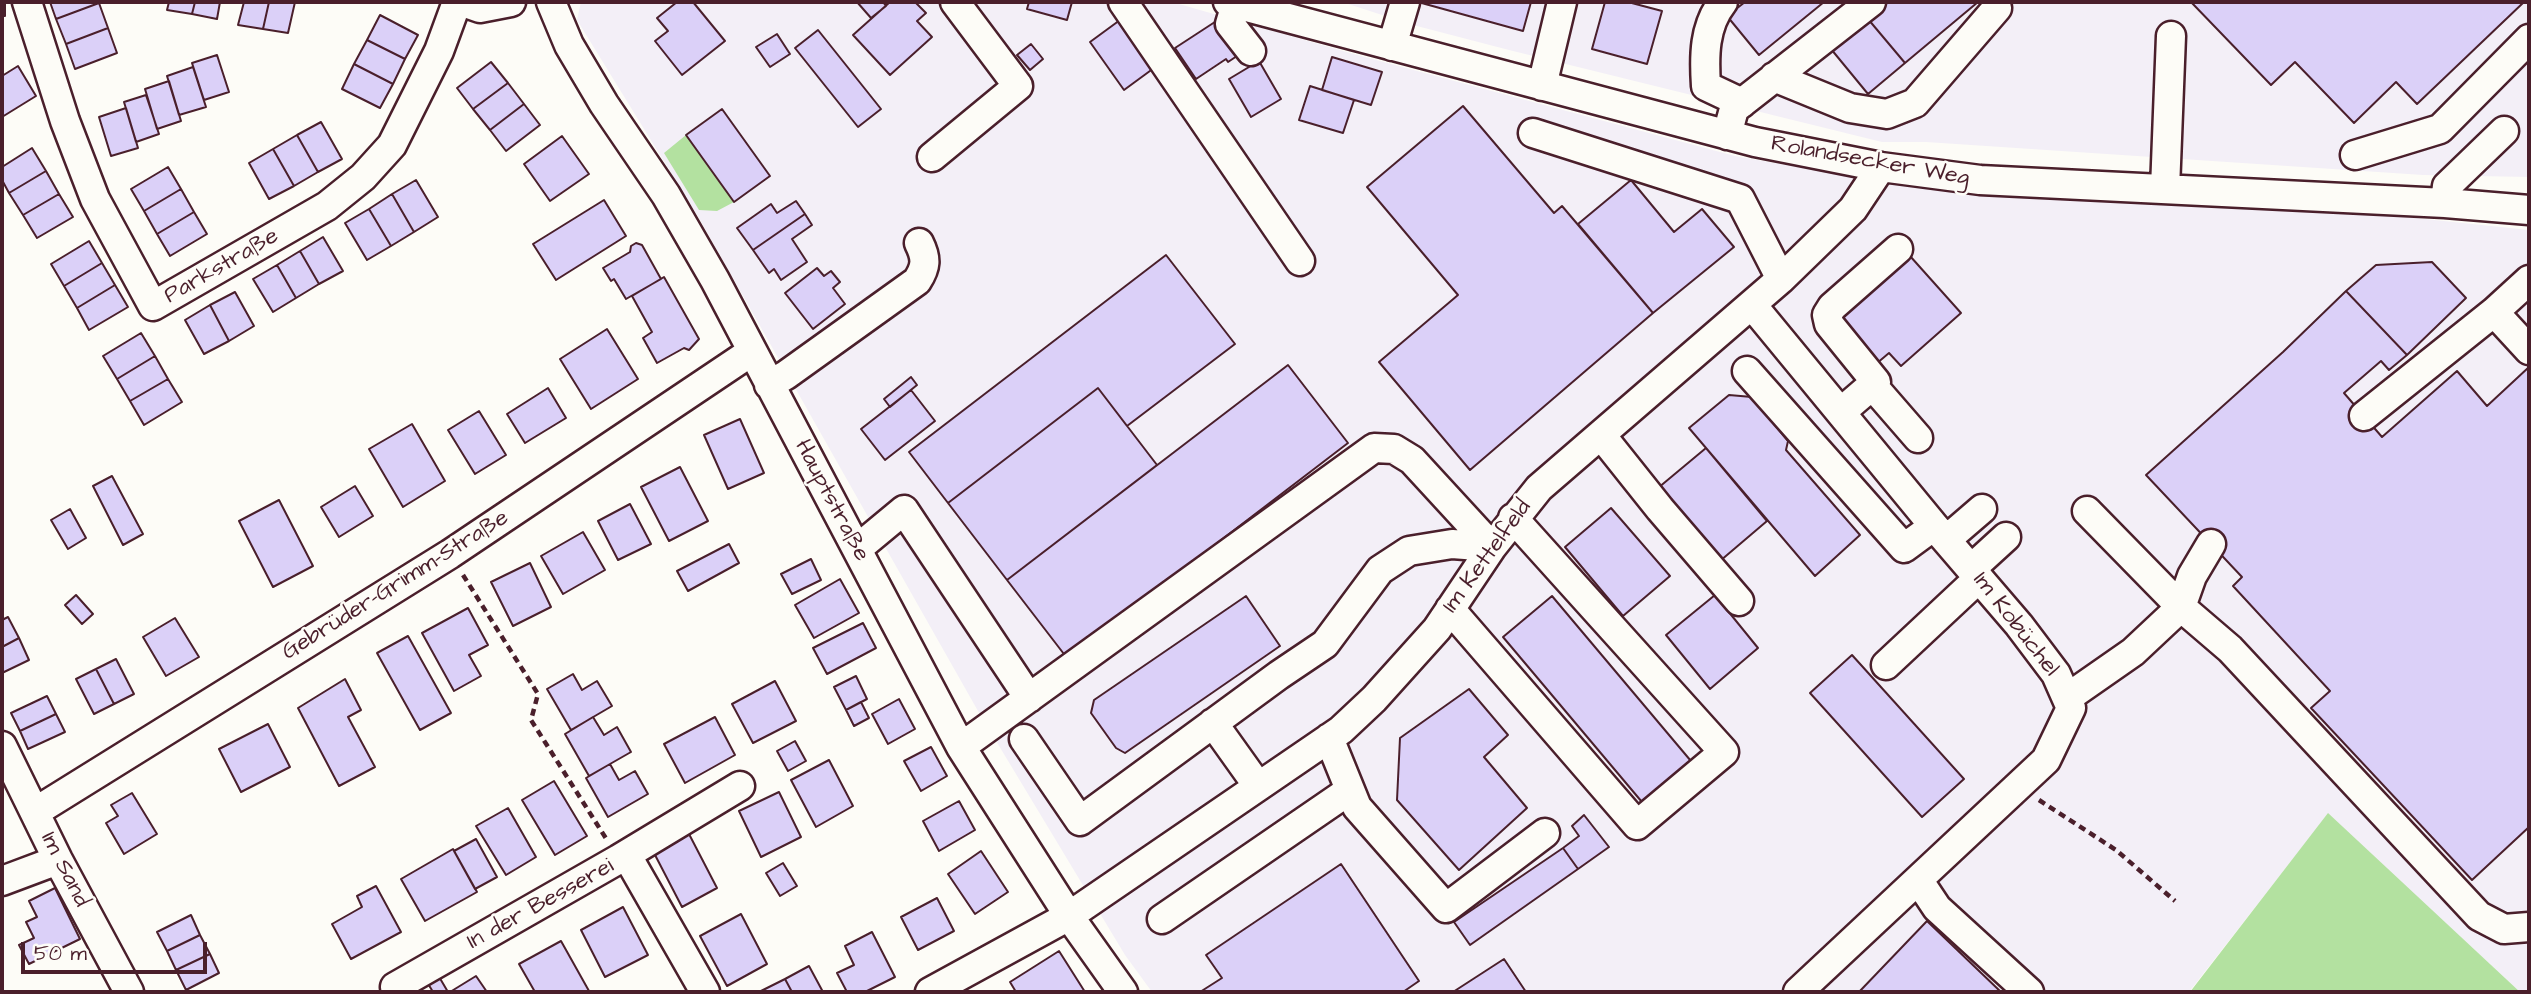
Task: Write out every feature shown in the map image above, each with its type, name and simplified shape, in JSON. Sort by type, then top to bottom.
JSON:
[{"type":"street","name":"Parkstraße","points":[[27,2],[65,121],[95,199],[153,306],[327,206],[363,177],[393,145],[439,51],[457,2]]},
{"type":"street","points":[[463,2],[480,8],[511,2]]},
{"type":"street","name":"Hauptstraße","points":[[551,2],[569,45],[604,104],[673,206],[715,280],[961,747],[1069,916],[1123,992]]},
{"type":"street","points":[[932,157],[1018,86],[955,2]]},
{"type":"street","points":[[1124,2],[1300,261]]},
{"type":"street","points":[[1392,46],[1405,2]]},
{"type":"street","points":[[1542,86],[1562,2]]},
{"type":"street","points":[[1723,2],[1710,26],[1706,44],[1706,86],[1742,103]]},
{"type":"street","points":[[1727,135],[1734,109],[1871,2]]},
{"type":"street","points":[[1232,3],[1230,24],[1251,51]]},
{"type":"street","name":"Rolandsecker Weg","points":[[1232,3],[1727,135],[1881,167],[1980,180],[2445,203],[2529,210]]},
{"type":"street","points":[[1774,77],[1850,108],[1886,114],[1915,103],[1997,8]]},
{"type":"street","points":[[2165,190],[2171,36]]},
{"type":"street","points":[[2355,155],[2440,129],[2529,38]]},
{"type":"street","points":[[2445,203],[2447,186],[2504,131]]},
{"type":"street","points":[[1533,133],[1740,199],[1781,279]]},
{"type":"street","name":"Im Kettelfeld","points":[[929,992],[1069,916],[1329,738],[1374,699],[1437,629],[1492,547],[1539,488],[1781,279],[1853,209],[1881,167]]},
{"type":"street","points":[[769,385],[917,281],[925,270],[926,257],[919,243]]},
{"type":"street","points":[[1841,412],[1876,382],[1829,324],[1827,315],[1832,307],[1898,249]]},
{"type":"street","points":[[2364,416],[2494,312],[2529,280]]},
{"type":"street","name":"Im Kobüchel","points":[[1752,304],[2019,625],[2056,674],[2071,708],[2046,760],[1798,992]]},
{"type":"street","points":[[2494,312],[2529,350]]},
{"type":"street","name":"Gebrüder-Grimm-Straße","points":[[35,812],[450,554],[751,352]]},
{"type":"street","points":[[1747,372],[1904,548],[1940,533],[1982,509]]},
{"type":"street","points":[[1872,385],[1918,438]]},
{"type":"street","points":[[1601,435],[1739,601]]},
{"type":"street","points":[[961,747],[1374,448],[1394,449],[1412,460],[1492,547]]},
{"type":"street","points":[[857,549],[904,510],[1029,698]]},
{"type":"street","points":[[2087,512],[2181,607],[2230,649],[2479,916],[2504,929],[2529,927]]},
{"type":"street","points":[[1450,609],[1637,825],[1724,751],[1513,518]]},
{"type":"street","points":[[1886,665],[1975,574],[2006,537]]},
{"type":"street","points":[[1024,739],[1080,821],[1325,644],[1380,570],[1409,551],[1452,544],[1492,547]]},
{"type":"street","points":[[2067,698],[2133,652],[2181,607],[2192,576],[2211,544]]},
{"type":"street","points":[[1213,723],[1258,786]]},
{"type":"street","points":[[1329,738],[1357,807],[1446,908],[1545,833]]},
{"type":"street","name":"Im Sand","points":[[2,746],[58,860],[129,992]]},
{"type":"street","points":[[620,859],[740,786]]},
{"type":"street","points":[[1162,919],[1350,790]]},
{"type":"street","name":"In der Besserei","points":[[395,987],[620,859],[630,861],[705,992]]},
{"type":"street","points":[[2,881],[58,860]]},
{"type":"street","points":[[1919,881],[1937,908],[2029,992]]},
{"type":"path","points":[[450,554],[538,694],[531,720],[620,859]]},
{"type":"path","points":[[2017,787],[2116,850],[2175,901]]},
{"type":"shaded area","points":[[581,2],[1172,2],[1350,53],[1735,156],[1854,177],[1981,194],[2359,212],[2529,230],[2529,992],[2520,992],[2328,814],[2189,992],[1152,992],[1125,955],[978,711],[700,220],[577,20]]},
{"type":"shaded area","points":[[1342,2],[2529,2],[2529,177],[2423,175],[1926,142],[1882,142],[1509,50],[1413,25]]},
{"type":"green space","points":[[686,135],[734,202],[717,211],[699,210],[664,153]]},
{"type":"green space","points":[[2328,813],[2520,992],[2190,992]]},
{"type":"building","points":[[2,2],[5,2],[5,16],[2,16]]},
{"type":"building","points":[[50,2],[98,2],[99,3],[56,19]]},
{"type":"building","points":[[169,2],[195,2],[192,14],[167,10]]},
{"type":"building","points":[[195,2],[220,2],[217,19],[192,14]]},
{"type":"building","points":[[244,2],[269,2],[263,29],[238,25]]},
{"type":"building","points":[[269,2],[295,2],[288,33],[263,29]]},
{"type":"building","points":[[677,2],[693,2],[725,41],[682,75],[655,41],[668,31],[657,18]]},
{"type":"building","points":[[857,2],[883,2],[886,6],[871,18]]},
{"type":"building","points":[[890,2],[915,2],[926,13],[917,21],[932,37],[890,75],[853,35]]},
{"type":"building","points":[[1029,2],[1072,2],[1067,20],[1027,9]]},
{"type":"building","points":[[1418,2],[1531,2],[1523,31]]},
{"type":"building","points":[[1605,2],[1628,2],[1662,11],[1647,64],[1592,49]]},
{"type":"building","points":[[1745,2],[1824,2],[1759,55],[1727,16]]},
{"type":"building","points":[[1888,2],[1978,2],[1905,63],[1868,19]]},
{"type":"building","points":[[2191,2],[2524,2],[2417,104],[2396,82],[2354,123],[2295,62],[2271,85]]},
{"type":"building","points":[[99,3],[108,28],[66,44],[56,19]]},
{"type":"building","points":[[380,15],[418,35],[405,59],[367,40]]},
{"type":"building","points":[[1221,18],[1243,52],[1228,62],[1226,59],[1196,79],[1175,48]]},
{"type":"building","points":[[1868,19],[1905,63],[1868,94],[1831,49]]},
{"type":"building","points":[[1120,20],[1154,68],[1124,90],[1090,42]]},
{"type":"building","points":[[108,28],[117,53],[75,69],[66,44]]},
{"type":"building","points":[[818,30],[881,109],[858,127],[795,48]]},
{"type":"building","points":[[777,34],[790,54],[770,67],[756,47]]},
{"type":"building","points":[[367,40],[405,59],[393,84],[354,64]]},
{"type":"building","points":[[1031,44],[1043,59],[1030,70],[1017,55]]},
{"type":"building","points":[[217,55],[229,92],[204,100],[192,63]]},
{"type":"building","points":[[1332,57],[1382,72],[1371,105],[1322,90]]},
{"type":"building","points":[[1259,61],[1281,99],[1251,117],[1229,79]]},
{"type":"building","points":[[491,62],[508,83],[473,109],[457,88]]},
{"type":"building","points":[[354,64],[393,84],[380,108],[342,89]]},
{"type":"building","points":[[18,66],[36,96],[2,117],[2,76]]},
{"type":"building","points":[[193,67],[206,107],[179,115],[167,76]]},
{"type":"building","points":[[169,81],[181,121],[157,129],[145,89]]},
{"type":"building","points":[[508,83],[524,104],[490,130],[473,109]]},
{"type":"building","points":[[1310,86],[1354,100],[1343,133],[1299,120]]},
{"type":"building","points":[[146,95],[159,134],[136,142],[124,102]]},
{"type":"building","points":[[524,104],[540,125],[506,151],[490,130]]},
{"type":"building","points":[[1463,106],[1554,213],[1562,206],[1653,313],[1470,470],[1379,362],[1458,295],[1367,187]]},
{"type":"building","points":[[126,108],[138,148],[111,156],[99,117]]},
{"type":"building","points":[[722,109],[770,176],[734,202],[686,135]]},
{"type":"building","points":[[321,122],[342,159],[318,172],[297,135]]},
{"type":"building","points":[[297,135],[318,172],[294,186],[273,149]]},
{"type":"building","points":[[562,136],[589,174],[550,201],[524,164]]},
{"type":"building","points":[[32,148],[46,171],[9,193],[2,180],[2,167]]},
{"type":"building","points":[[273,149],[294,186],[269,199],[249,163]]},
{"type":"building","points":[[168,167],[181,189],[144,211],[131,189]]},
{"type":"building","points":[[46,171],[59,194],[23,215],[9,193]]},
{"type":"building","points":[[416,180],[438,217],[414,232],[392,194]]},
{"type":"building","points":[[1631,180],[1674,232],[1702,209],[1734,247],[1653,313],[1578,224]]},
{"type":"building","points":[[181,189],[194,212],[157,234],[144,211]]},
{"type":"building","points":[[59,194],[73,217],[37,238],[23,215]]},
{"type":"building","points":[[392,194],[414,232],[391,246],[369,209]]},
{"type":"building","points":[[604,200],[626,236],[556,280],[533,244]]},
{"type":"building","points":[[796,201],[805,214],[753,250],[737,228],[771,204],[777,213]]},
{"type":"building","points":[[369,209],[391,246],[367,260],[345,223]]},
{"type":"building","points":[[194,212],[207,234],[170,256],[157,234]]},
{"type":"building","points":[[805,214],[812,225],[792,239],[807,262],[781,280],[774,269],[769,273],[753,250]]},
{"type":"building","points":[[323,237],[343,271],[319,284],[300,251]]},
{"type":"building","points":[[89,241],[102,263],[64,286],[51,264]]},
{"type":"building","points":[[636,243],[642,245],[661,279],[626,299],[614,279],[611,281],[603,268],[630,252],[631,246]]},
{"type":"building","points":[[300,251],[319,284],[296,298],[277,265]]},
{"type":"building","points":[[1166,255],[1235,344],[1127,426],[1098,388],[948,503],[909,452]]},
{"type":"building","points":[[1910,256],[1961,313],[1901,366],[1889,353],[1876,364],[1838,321]]},
{"type":"building","points":[[2432,262],[2466,298],[2407,355],[2346,291],[2376,265]]},
{"type":"building","points":[[102,263],[115,285],[77,308],[64,286]]},
{"type":"building","points":[[277,265],[296,298],[273,312],[253,279]]},
{"type":"building","points":[[817,268],[824,276],[831,271],[840,282],[833,288],[845,304],[813,329],[785,293]]},
{"type":"building","points":[[664,277],[699,339],[689,350],[684,348],[657,363],[643,338],[652,332],[632,296]]},
{"type":"building","points":[[115,285],[128,307],[89,330],[77,308]]},
{"type":"building","points":[[2346,291],[2407,355],[2389,370],[2381,361],[2344,393],[2382,437],[2457,371],[2487,406],[2529,367],[2529,827],[2472,880],[2311,708],[2330,691],[2233,586],[2242,577],[2146,475],[2283,352]]},
{"type":"building","points":[[235,292],[254,326],[229,341],[210,305]]},
{"type":"building","points":[[210,305],[229,341],[204,354],[185,320]]},
{"type":"building","points":[[607,329],[638,379],[591,409],[560,359]]},
{"type":"building","points":[[141,333],[155,356],[117,379],[103,356]]},
{"type":"building","points":[[155,356],[168,379],[130,401],[117,379]]},
{"type":"building","points":[[1288,365],[1348,443],[1067,658],[1007,580]]},
{"type":"building","points":[[911,377],[917,385],[890,407],[884,399]]},
{"type":"building","points":[[168,379],[182,402],[144,425],[130,401]]},
{"type":"building","points":[[548,388],[566,418],[525,443],[507,414]]},
{"type":"building","points":[[1098,388],[1157,465],[1007,580],[948,503]]},
{"type":"building","points":[[911,390],[935,421],[885,460],[861,429]]},
{"type":"building","points":[[1729,395],[1752,397],[1788,441],[1786,450],[1860,535],[1815,576],[1689,428]]},
{"type":"building","points":[[479,411],[506,455],[475,474],[448,430]]},
{"type":"building","points":[[740,419],[764,473],[728,489],[704,435]]},
{"type":"building","points":[[412,424],[445,481],[403,507],[369,449]]},
{"type":"building","points":[[1706,448],[1767,521],[1720,561],[1658,488]]},
{"type":"building","points":[[680,467],[708,521],[669,541],[641,487]]},
{"type":"building","points":[[112,476],[143,534],[123,545],[93,486]]},
{"type":"building","points":[[355,486],[373,516],[339,537],[321,507]]},
{"type":"building","points":[[279,500],[313,566],[273,587],[239,521]]},
{"type":"building","points":[[630,504],[651,544],[618,560],[598,521]]},
{"type":"building","points":[[1611,508],[1670,576],[1623,616],[1565,547]]},
{"type":"building","points":[[70,509],[86,538],[68,549],[51,520]]},
{"type":"building","points":[[583,532],[605,570],[563,594],[541,556]]},
{"type":"building","points":[[729,544],[739,563],[688,591],[677,571]]},
{"type":"building","points":[[811,559],[821,580],[792,594],[781,574]]},
{"type":"building","points":[[530,563],[551,607],[513,626],[491,582]]},
{"type":"building","points":[[840,579],[859,613],[814,638],[795,605]]},
{"type":"building","points":[[76,595],[93,614],[82,624],[65,605]]},
{"type":"building","points":[[1715,595],[1758,648],[1710,689],[1666,635]]},
{"type":"building","points":[[1246,596],[1280,646],[1125,753],[1116,748],[1091,713],[1094,700]]},
{"type":"building","points":[[1552,596],[1696,767],[1647,808],[1503,637]]},
{"type":"building","points":[[468,608],[488,645],[469,655],[481,676],[454,691],[422,633]]},
{"type":"building","points":[[8,617],[19,638],[2,647],[2,620]]},
{"type":"building","points":[[175,618],[199,657],[166,676],[143,637]]},
{"type":"building","points":[[863,623],[876,648],[827,674],[813,648]]},
{"type":"building","points":[[408,636],[451,713],[420,730],[377,653]]},
{"type":"building","points":[[19,638],[29,660],[2,673],[2,647]]},
{"type":"building","points":[[1852,655],[1964,779],[1922,817],[1810,693]]},
{"type":"building","points":[[116,659],[134,694],[114,704],[96,669]]},
{"type":"building","points":[[96,669],[114,704],[94,714],[76,679]]},
{"type":"building","points":[[573,674],[582,690],[597,681],[612,706],[571,730],[547,689]]},
{"type":"building","points":[[856,676],[867,699],[846,710],[834,687]]},
{"type":"building","points":[[345,679],[361,710],[348,717],[375,767],[339,786],[298,708]]},
{"type":"building","points":[[775,681],[796,721],[753,743],[732,704]]},
{"type":"building","points":[[1469,689],[1508,735],[1484,757],[1527,808],[1459,870],[1397,800],[1400,738]]},
{"type":"building","points":[[47,696],[56,714],[20,731],[11,713]]},
{"type":"building","points":[[899,699],[915,729],[888,744],[872,714]]},
{"type":"building","points":[[861,702],[869,718],[854,726],[846,710]]},
{"type":"building","points":[[56,714],[65,732],[28,749],[20,731]]},
{"type":"building","points":[[593,717],[604,735],[617,727],[631,752],[589,776],[565,734]]},
{"type":"building","points":[[715,717],[735,755],[685,783],[664,744]]},
{"type":"building","points":[[268,724],[290,767],[241,792],[219,749]]},
{"type":"building","points":[[795,741],[806,761],[788,771],[777,751]]},
{"type":"building","points":[[931,747],[947,776],[921,791],[904,761]]},
{"type":"building","points":[[829,760],[853,806],[816,827],[791,780]]},
{"type":"building","points":[[610,764],[619,780],[635,771],[648,794],[608,817],[586,778]]},
{"type":"building","points":[[554,781],[587,836],[555,855],[522,800]]},
{"type":"building","points":[[779,792],[801,837],[761,857],[739,811]]},
{"type":"building","points":[[132,793],[157,834],[124,854],[106,823],[118,816],[111,805]]},
{"type":"building","points":[[959,801],[975,830],[939,851],[923,821]]},
{"type":"building","points":[[508,808],[536,857],[506,875],[476,826]]},
{"type":"building","points":[[1584,815],[1609,847],[1578,869],[1563,848],[1579,836],[1572,826]]},
{"type":"building","points":[[689,834],[717,888],[682,907],[654,853]]},
{"type":"building","points":[[476,839],[497,877],[475,889],[454,851]]},
{"type":"building","points":[[1563,848],[1578,869],[1470,945],[1454,922]]},
{"type":"building","points":[[453,849],[477,892],[425,921],[401,879]]},
{"type":"building","points":[[981,851],[1008,892],[975,914],[948,874]]},
{"type":"building","points":[[783,863],[797,886],[780,896],[766,873]]},
{"type":"building","points":[[1341,864],[1419,981],[1403,992],[1200,992],[1222,978],[1206,955]]},
{"type":"building","points":[[376,886],[401,932],[351,959],[332,924],[362,907],[357,896]]},
{"type":"building","points":[[55,888],[80,939],[29,964],[19,945],[34,938],[26,922],[37,917],[29,901]]},
{"type":"building","points":[[937,898],[954,931],[918,950],[901,917]]},
{"type":"building","points":[[623,907],[648,955],[605,977],[581,930]]},
{"type":"building","points":[[741,914],[767,964],[727,986],[700,936]]},
{"type":"building","points":[[191,915],[200,935],[167,951],[157,932]]},
{"type":"building","points":[[1927,921],[2001,992],[1859,992]]},
{"type":"building","points":[[872,932],[895,977],[865,992],[847,992],[837,973],[854,965],[845,946]]},
{"type":"building","points":[[200,935],[210,954],[176,970],[167,951]]},
{"type":"building","points":[[561,941],[589,991],[535,992],[519,964]]},
{"type":"building","points":[[1059,951],[1085,992],[1016,992],[1010,982]]},
{"type":"building","points":[[210,954],[219,973],[186,990],[176,970]]},
{"type":"building","points":[[1504,959],[1526,992],[1453,992]]},
{"type":"building","points":[[809,966],[823,992],[792,992],[785,979]]},
{"type":"building","points":[[438,975],[448,992],[433,992],[427,982]]},
{"type":"building","points":[[476,976],[487,992],[450,992]]},
{"type":"building","points":[[785,979],[792,992],[761,991]]}]
